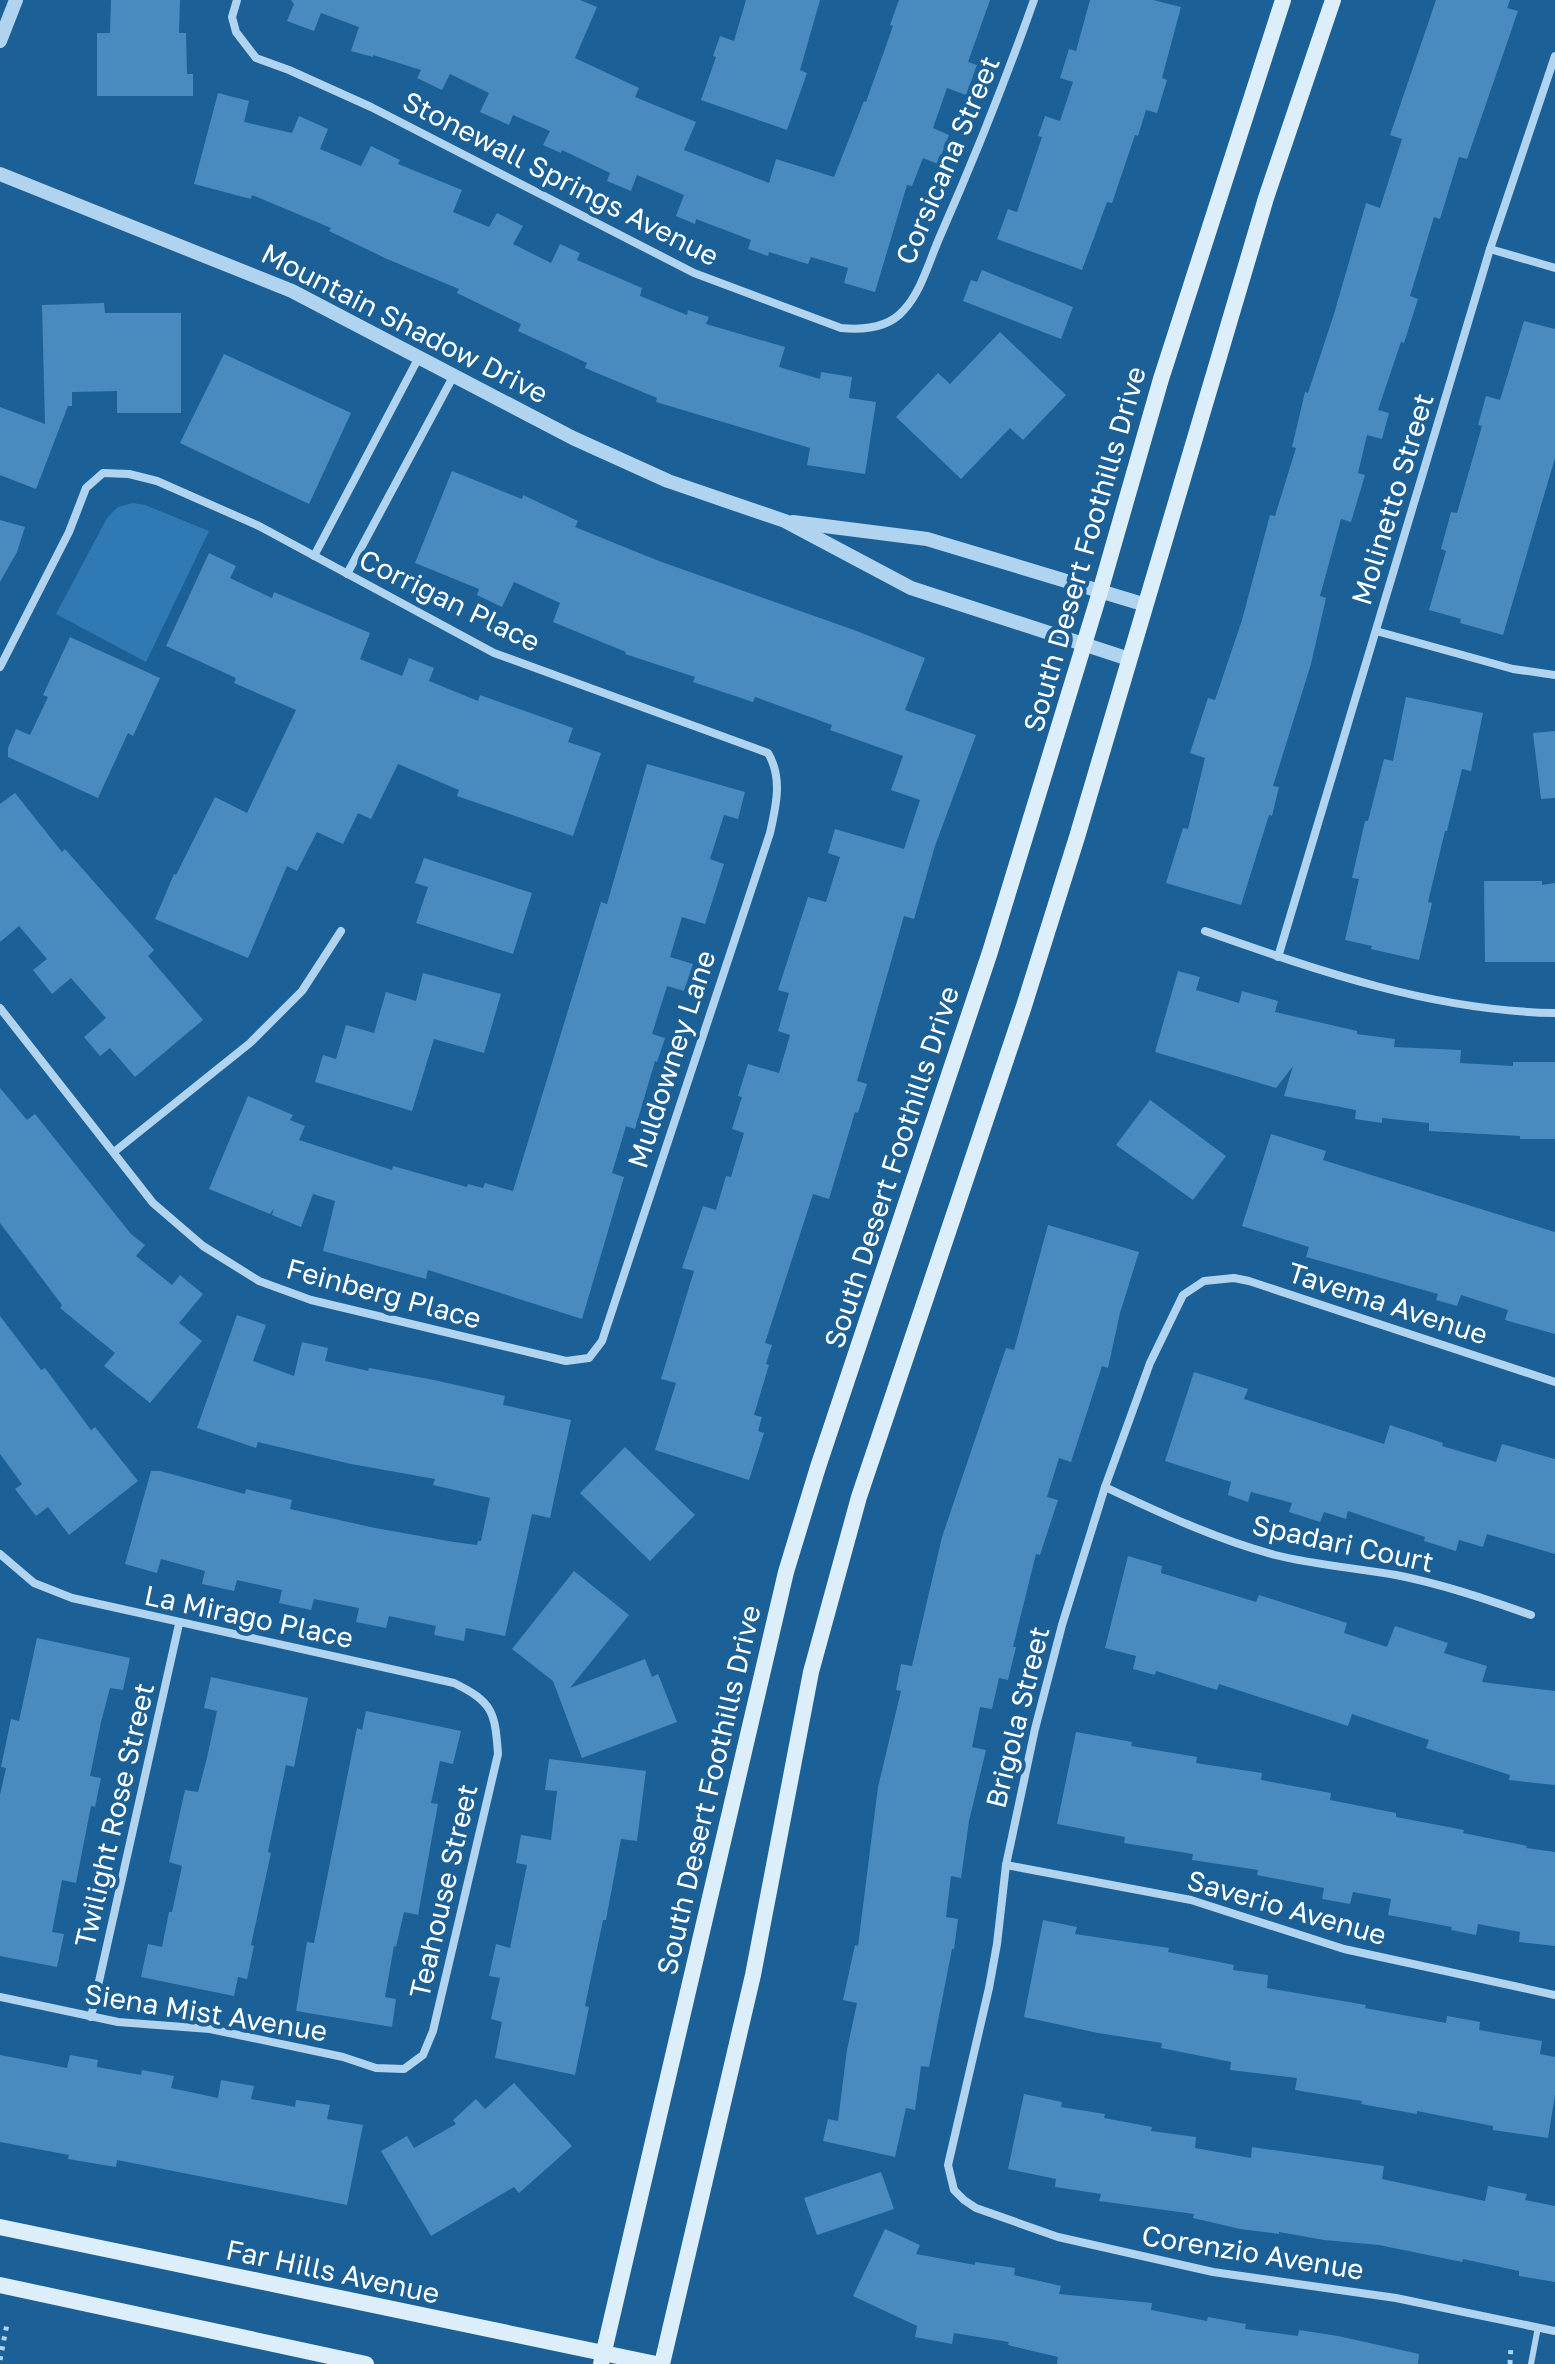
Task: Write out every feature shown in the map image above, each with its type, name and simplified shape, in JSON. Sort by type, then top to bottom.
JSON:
[{"type":"main road","name":"South Desert Foothills Drive","points":[[602,2359],[786,1572],[818,1467],[990,952],[1100,592],[1161,379],[1283,0]]},
{"type":"main road","points":[[662,2364],[753,1975],[811,1672],[859,1497],[1024,1006],[1266,198],[1333,0]]},
{"type":"main road","name":"Far Hills Avenue","points":[[0,2227],[602,2359],[656,2364]]},
{"type":"main road","points":[[0,2285],[366,2364]]},
{"type":"street","points":[[0,41],[16,0]]},
{"type":"street","name":"Stonewall Springs Avenue","points":[[237,0],[232,17],[236,32],[256,58],[371,107],[694,273],[841,328],[861,330],[882,325]]},
{"type":"street","name":"Corsicana Street","points":[[882,325],[903,312],[916,290],[969,171],[1034,0]]},
{"type":"street","name":"Molinetto Street","points":[[1278,957],[1490,249],[1555,56]]},
{"type":"street","name":"Mountain Shadow Drive","points":[[0,174],[292,291],[573,438],[634,467],[712,498],[785,521],[927,539],[1146,605]]},
{"type":"street","points":[[1490,249],[1555,268]]},
{"type":"street","points":[[314,556],[419,357]]},
{"type":"street","points":[[347,574],[454,375]]},
{"type":"street","name":"Corrigan Place","points":[[0,667],[74,521],[86,488],[103,473],[129,474],[157,481],[259,526],[494,653],[768,753],[777,768]]},
{"type":"street","name":"Mountain Shadow Drive","points":[[785,521],[911,588],[1129,659]]},
{"type":"street","points":[[1376,631],[1513,669],[1555,675]]},
{"type":"street","name":"Muldowney Lane","points":[[589,1358],[602,1341],[770,833],[776,805],[777,768]]},
{"type":"street","points":[[114,1152],[250,1043],[302,991],[341,931]]},
{"type":"street","points":[[1205,931],[1278,957],[1441,1003],[1498,1011],[1555,1013]]},
{"type":"street","name":"Feinberg Place","points":[[0,1008],[153,1203],[203,1246],[259,1281],[311,1300],[402,1323],[566,1361],[589,1358]]},
{"type":"street","name":"Tavema Avenue","points":[[1204,1281],[1234,1278],[1261,1285],[1555,1382]]},
{"type":"street","name":"Brigola Street","points":[[954,2190],[948,2165],[950,2151],[991,1978],[1006,1865],[1052,1661],[1105,1487],[1139,1390],[1175,1308],[1183,1295],[1204,1281]]},
{"type":"street","name":"Spadari Court","points":[[1105,1487],[1243,1546],[1302,1561],[1445,1586],[1531,1615]]},
{"type":"street","name":"La Mirago Place","points":[[0,1554],[34,1583],[72,1598],[454,1683],[478,1695],[491,1712]]},
{"type":"street","name":"Twilight Rose Street","points":[[91,2017],[179,1624]]},
{"type":"street","name":"Teahouse Street","points":[[404,2069],[423,2055],[440,2002],[498,1754],[491,1712]]},
{"type":"street","name":"Saverio Avenue","points":[[1006,1865],[1191,1900],[1344,1949],[1555,1995]]},
{"type":"street","name":"Siena Mist Avenue","points":[[0,1997],[118,2022],[210,2029],[343,2057],[376,2068],[404,2069]]},
{"type":"street","name":"Corenzio Avenue","points":[[954,2190],[976,2208],[1083,2244],[1213,2272],[1396,2298],[1555,2331]]},
{"type":"lane","points":[[1531,2364],[1538,2327]]},
{"type":"path","points":[[0,2360],[7,2324]]},
{"type":"path","points":[[1510,2364],[1511,2345]]},
{"type":"shaded area","points":[[133,503],[209,531],[146,662],[56,614],[107,518],[118,507]]},
{"type":"building","points":[[111,0],[180,0],[179,33],[186,33],[187,74],[193,74],[193,96],[97,96],[97,33],[110,33]]},
{"type":"building","points":[[291,0],[580,0],[597,7],[575,58],[639,88],[635,97],[696,122],[684,150],[769,183],[776,159],[834,177],[866,102],[899,0],[990,0],[968,62],[977,65],[966,95],[947,88],[933,128],[949,135],[938,164],[923,158],[912,186],[907,185],[875,292],[844,283],[848,268],[811,257],[808,264],[769,252],[768,256],[748,249],[751,240],[696,219],[695,224],[676,216],[684,195],[637,175],[631,191],[607,181],[610,173],[562,150],[561,153],[543,145],[550,131],[513,115],[509,125],[480,112],[489,93],[450,74],[442,90],[417,78],[421,70],[351,51],[359,27],[321,13],[314,31],[287,21],[294,4]]},
{"type":"building","points":[[746,0],[820,0],[800,70],[807,73],[787,130],[701,100],[720,36],[734,41]]},
{"type":"building","points":[[1090,0],[1153,0],[1181,7],[1162,78],[1167,80],[1157,113],[1146,110],[1112,203],[1107,202],[1082,270],[997,239],[1008,209],[1017,212],[1042,137],[1038,136],[1045,116],[1060,121],[1073,82],[1060,78],[1069,49],[1076,51]]},
{"type":"building","points":[[1436,0],[1510,0],[1507,8],[1518,11],[1467,159],[1459,157],[1440,219],[1434,217],[1410,296],[1418,299],[1378,410],[1389,413],[1382,439],[1367,435],[1358,473],[1365,475],[1351,522],[1341,519],[1320,596],[1326,598],[1311,664],[1273,786],[1279,787],[1272,816],[1269,815],[1241,905],[1166,883],[1183,828],[1188,829],[1205,758],[1190,753],[1208,698],[1215,700],[1242,620],[1270,515],[1275,516],[1296,448],[1292,447],[1305,392],[1308,393],[1334,314],[1366,203],[1380,208],[1402,139],[1390,135]]},
{"type":"building","points":[[218,93],[249,101],[244,122],[292,133],[299,116],[328,129],[320,149],[361,166],[371,146],[400,160],[398,164],[462,190],[453,212],[489,227],[497,213],[523,226],[513,244],[551,263],[560,244],[580,253],[577,260],[642,288],[640,296],[687,315],[688,310],[709,317],[706,324],[785,347],[779,367],[820,379],[821,372],[852,377],[849,398],[876,402],[865,474],[807,465],[810,448],[656,402],[657,398],[585,368],[587,363],[518,331],[521,324],[457,293],[459,289],[387,259],[329,231],[331,228],[252,195],[251,199],[194,184]]},
{"type":"building","points":[[982,270],[1073,307],[1061,339],[963,301],[971,280],[977,282]]},
{"type":"building","points":[[104,303],[105,313],[181,313],[181,413],[117,413],[117,391],[72,392],[72,406],[68,406],[36,489],[0,475],[0,407],[45,424],[42,305]]},
{"type":"building","points":[[1524,321],[1555,329],[1555,458],[1503,635],[1429,610],[1446,551],[1441,549],[1451,512],[1457,513],[1482,426],[1478,425],[1486,396],[1500,400]]},
{"type":"building","points":[[1000,332],[1066,395],[1023,440],[1010,428],[961,479],[896,417],[938,373],[950,384]]},
{"type":"building","points":[[224,354],[351,413],[309,504],[180,443]]},
{"type":"building","points":[[452,471],[522,499],[523,495],[578,521],[575,527],[659,561],[925,658],[905,710],[976,735],[935,846],[914,919],[904,916],[857,1081],[867,1084],[858,1113],[855,1112],[829,1199],[813,1194],[765,1343],[772,1345],[766,1364],[769,1365],[754,1415],[762,1417],[758,1431],[764,1433],[749,1480],[655,1450],[676,1383],[661,1379],[694,1271],[682,1268],[703,1206],[716,1210],[726,1176],[731,1177],[744,1133],[732,1129],[748,1064],[779,1073],[790,1035],[778,1031],[789,993],[778,990],[808,897],[826,902],[840,857],[828,853],[835,829],[904,849],[920,800],[891,790],[903,756],[830,730],[832,725],[755,697],[753,702],[693,682],[695,677],[625,654],[553,622],[560,603],[514,582],[502,607],[477,595],[479,589],[415,563]]},
{"type":"building","points":[[0,520],[25,527],[17,552],[0,582]]},
{"type":"building","points":[[209,553],[236,566],[230,578],[272,598],[274,592],[370,633],[360,659],[402,676],[409,658],[434,668],[429,681],[478,701],[480,695],[573,728],[568,742],[601,753],[573,836],[457,796],[459,790],[398,764],[371,819],[358,813],[343,844],[317,832],[297,871],[287,866],[248,958],[155,919],[174,874],[215,797],[247,813],[296,710],[234,683],[236,678],[166,646]]},
{"type":"building","points":[[70,637],[160,678],[133,736],[128,733],[98,798],[8,757],[8,748],[16,729],[30,735],[48,697],[43,695]]},
{"type":"building","points":[[1406,697],[1483,713],[1471,771],[1462,769],[1445,831],[1428,902],[1432,903],[1419,960],[1345,940],[1359,879],[1352,878],[1365,821],[1368,821],[1384,759],[1393,761]]},
{"type":"building","points":[[1555,731],[1555,798],[1541,799],[1533,733]]},
{"type":"building","points":[[647,764],[745,792],[738,819],[724,815],[710,859],[724,864],[705,924],[682,917],[670,957],[693,964],[684,991],[667,986],[652,1034],[665,1038],[635,1129],[626,1126],[612,1173],[624,1177],[582,1319],[428,1270],[426,1279],[323,1251],[335,1201],[313,1194],[301,1227],[272,1215],[274,1208],[270,1214],[209,1189],[248,1096],[293,1115],[290,1120],[305,1126],[299,1140],[392,1170],[393,1166],[467,1187],[468,1184],[483,1188],[485,1183],[513,1191],[601,902],[607,904]]},
{"type":"building","points":[[15,793],[62,852],[65,849],[154,950],[148,956],[203,1020],[135,1077],[110,1048],[100,1056],[84,1037],[106,1018],[71,978],[52,994],[33,970],[47,959],[19,926],[0,942],[0,804]]},
{"type":"building","points":[[424,858],[532,893],[513,954],[416,923],[428,887],[415,883]]},
{"type":"building","points":[[1484,881],[1555,883],[1555,962],[1485,962]]},
{"type":"building","points":[[1178,971],[1200,977],[1196,990],[1239,1003],[1242,991],[1278,1001],[1275,1012],[1357,1031],[1357,1034],[1395,1039],[1394,1047],[1461,1050],[1460,1063],[1513,1066],[1513,1062],[1555,1062],[1555,1139],[1429,1131],[1429,1123],[1382,1118],[1382,1123],[1355,1119],[1356,1110],[1284,1096],[1293,1066],[1276,1088],[1155,1052]]},
{"type":"building","points":[[423,973],[501,994],[484,1053],[434,1039],[412,1111],[315,1082],[323,1055],[336,1059],[346,1025],[374,1033],[386,992],[416,1001]]},
{"type":"building","points":[[0,1088],[27,1120],[35,1114],[131,1234],[145,1245],[136,1256],[172,1285],[180,1275],[203,1294],[179,1323],[202,1341],[150,1403],[104,1366],[115,1353],[60,1308],[62,1305],[0,1223]]},
{"type":"building","points":[[1150,1100],[1226,1156],[1193,1200],[1116,1145]]},
{"type":"building","points":[[1271,1134],[1326,1151],[1323,1160],[1555,1232],[1555,1334],[1505,1320],[1508,1310],[1461,1295],[1457,1306],[1436,1300],[1438,1294],[1306,1257],[1309,1247],[1242,1226]]},
{"type":"building","points":[[1048,1225],[1139,1252],[1120,1313],[1108,1368],[1102,1366],[1071,1462],[1059,1458],[1047,1497],[1058,1500],[1040,1555],[1036,1554],[1008,1680],[999,1678],[992,1709],[980,1707],[972,1747],[986,1750],[969,1821],[961,1878],[951,1876],[946,1917],[958,1919],[954,1949],[929,2067],[921,2066],[915,2110],[906,2108],[895,2157],[823,2141],[828,2119],[838,2121],[847,2050],[857,2003],[843,2000],[855,1945],[858,1946],[878,1787],[901,1691],[896,1690],[901,1664],[912,1666],[942,1537],[1006,1348],[1014,1350]]},
{"type":"building","points":[[237,1315],[266,1325],[253,1361],[294,1376],[302,1342],[328,1348],[325,1361],[505,1396],[503,1405],[571,1420],[550,1518],[532,1514],[505,1636],[466,1628],[464,1641],[434,1635],[436,1626],[389,1616],[386,1628],[356,1622],[359,1608],[314,1599],[311,1610],[279,1603],[282,1590],[237,1580],[234,1591],[202,1584],[205,1571],[161,1559],[157,1573],[125,1564],[151,1471],[245,1494],[246,1489],[292,1500],[290,1509],[375,1528],[477,1545],[481,1541],[490,1498],[433,1485],[435,1479],[351,1464],[258,1442],[256,1448],[197,1428]]},
{"type":"building","points":[[0,1316],[41,1370],[45,1368],[91,1430],[95,1427],[138,1481],[69,1535],[48,1507],[36,1516],[15,1489],[22,1484],[0,1454]]},
{"type":"building","points":[[1194,1372],[1248,1389],[1244,1399],[1384,1444],[1390,1425],[1443,1443],[1442,1446],[1496,1462],[1502,1444],[1555,1459],[1555,1554],[1487,1534],[1483,1547],[1459,1540],[1456,1551],[1348,1511],[1346,1519],[1324,1512],[1320,1522],[1289,1512],[1292,1503],[1251,1492],[1248,1502],[1228,1495],[1231,1482],[1165,1461]]},
{"type":"building","points":[[625,1447],[695,1515],[650,1561],[580,1493]]},
{"type":"building","points":[[1128,1556],[1162,1566],[1161,1573],[1256,1602],[1259,1595],[1347,1623],[1344,1633],[1387,1647],[1395,1626],[1448,1643],[1444,1653],[1487,1666],[1482,1682],[1555,1691],[1555,1785],[1509,1780],[1510,1775],[1426,1748],[1429,1740],[1352,1714],[1348,1726],[1219,1684],[1217,1690],[1156,1671],[1155,1675],[1133,1669],[1136,1656],[1105,1648]]},
{"type":"building","points":[[574,1571],[629,1615],[570,1688],[645,1659],[652,1677],[658,1674],[677,1722],[582,1758],[553,1681],[512,1649]]},
{"type":"building","points":[[37,1638],[130,1658],[123,1690],[110,1688],[101,1722],[90,1776],[101,1778],[95,1807],[91,1806],[76,1883],[62,1880],[52,1932],[64,1934],[57,1967],[0,1956],[0,1795],[6,1768],[1,1767],[11,1719],[19,1721]]},
{"type":"building","points":[[211,1677],[308,1698],[294,1767],[286,1765],[247,1979],[238,1977],[234,1996],[141,1977],[148,1944],[162,1947],[169,1912],[172,1912],[182,1866],[169,1862],[185,1790],[198,1792],[217,1711],[204,1708]]},
{"type":"building","points":[[366,1711],[461,1731],[453,1764],[440,1761],[431,1803],[438,1804],[418,1915],[404,1912],[394,1946],[385,1997],[396,1999],[392,2027],[296,2011],[307,1942],[314,1943],[357,1728],[362,1730]]},
{"type":"building","points":[[1076,1732],[1132,1742],[1131,1746],[1197,1757],[1196,1763],[1262,1773],[1261,1780],[1331,1793],[1330,1800],[1396,1813],[1396,1817],[1464,1830],[1463,1833],[1526,1848],[1555,1852],[1555,1946],[1519,1942],[1520,1932],[1478,1924],[1476,1935],[1451,1930],[1452,1927],[1388,1915],[1391,1899],[1353,1892],[1350,1904],[1322,1899],[1324,1888],[1257,1875],[1258,1870],[1192,1860],[1193,1854],[1124,1843],[1125,1837],[1057,1824]]},
{"type":"building","points":[[549,1759],[646,1771],[637,1841],[621,1839],[606,1920],[603,1920],[585,2006],[589,2007],[575,2075],[495,2058],[502,2022],[491,2019],[500,1978],[489,1976],[496,1944],[510,1948],[527,1865],[516,1863],[521,1835],[551,1840],[557,1791],[545,1790]]},
{"type":"building","points":[[1043,1920],[1077,1927],[1075,1934],[1169,1948],[1168,1952],[1234,1965],[1233,1970],[1268,1975],[1267,1988],[1446,2023],[1447,2016],[1480,2022],[1479,2030],[1542,2041],[1540,2054],[1555,2057],[1555,2095],[1548,2138],[1295,2090],[1297,2078],[1230,2070],[1231,2062],[1161,2048],[1162,2043],[1024,2017]]},
{"type":"building","points":[[0,2055],[67,2068],[70,2055],[98,2060],[97,2067],[141,2075],[142,2070],[174,2076],[171,2088],[218,2098],[221,2080],[254,2086],[251,2099],[295,2107],[296,2100],[330,2105],[327,2119],[363,2125],[347,2205],[117,2160],[116,2167],[68,2159],[69,2155],[0,2142]]},
{"type":"building","points":[[514,2083],[572,2146],[519,2193],[514,2187],[431,2236],[381,2151],[407,2136],[414,2148],[456,2124],[453,2120],[476,2099],[485,2109]]},
{"type":"building","points":[[1024,2094],[1062,2102],[1061,2107],[1105,2114],[1104,2118],[1152,2127],[1151,2131],[1196,2137],[1195,2148],[1251,2158],[1252,2147],[1384,2166],[1382,2179],[1485,2201],[1488,2186],[1527,2194],[1525,2200],[1555,2206],[1555,2282],[1519,2276],[1519,2271],[1463,2259],[1462,2262],[1379,2245],[1240,2229],[1193,2218],[1194,2214],[1099,2201],[1101,2194],[1055,2187],[1056,2179],[1008,2169]]},
{"type":"building","points":[[881,2172],[894,2209],[817,2235],[804,2198]]},
{"type":"building","points":[[885,2229],[920,2245],[916,2254],[975,2265],[975,2262],[1015,2268],[1014,2275],[1061,2286],[1059,2294],[1152,2303],[1151,2310],[1207,2321],[1208,2317],[1246,2324],[1245,2329],[1298,2336],[1299,2330],[1338,2336],[1419,2354],[1418,2364],[1057,2364],[1058,2357],[1008,2345],[1009,2342],[954,2333],[952,2344],[915,2337],[917,2326],[853,2296]]}]
